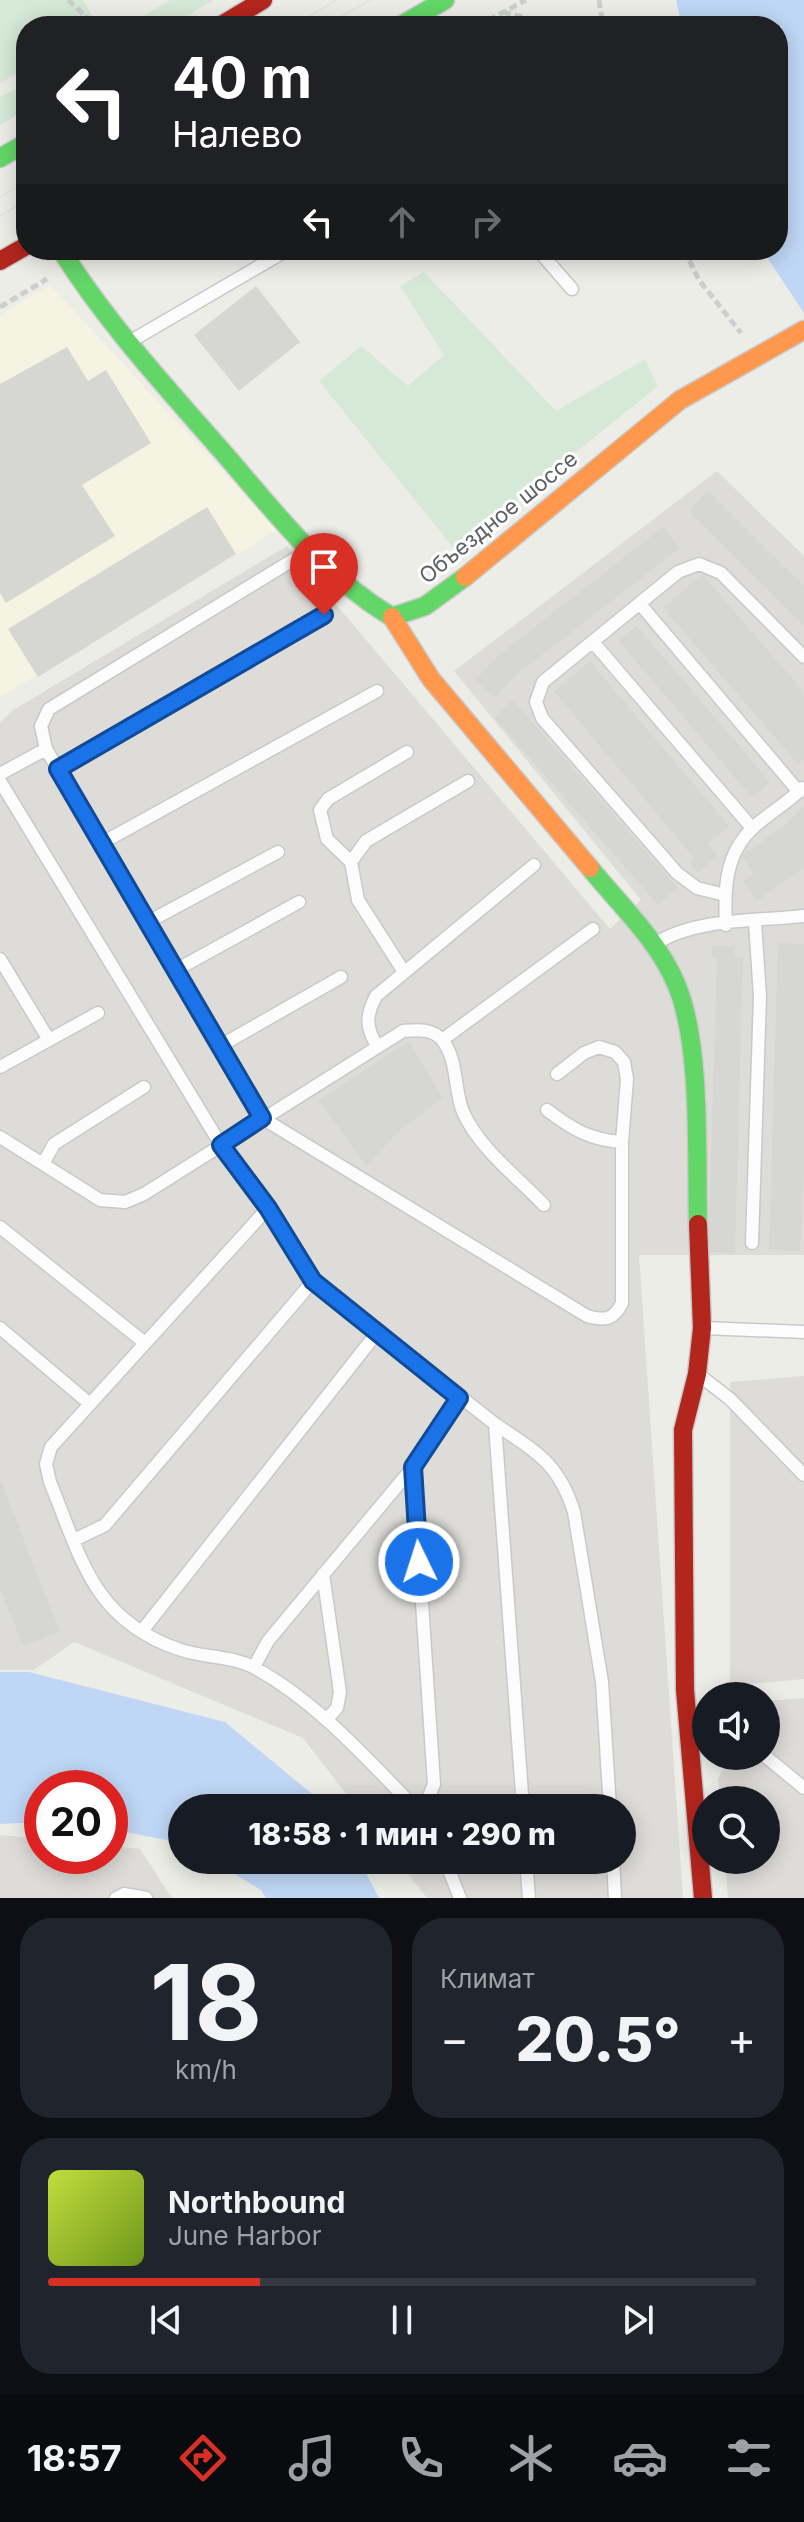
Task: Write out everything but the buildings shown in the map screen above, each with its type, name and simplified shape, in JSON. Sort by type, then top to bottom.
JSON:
[{"type":"street","points":[[237,16],[263,0]]},
{"type":"street","points":[[417,16],[445,0]]},
{"type":"street","points":[[68,260],[101,311],[309,550],[360,600],[392,617],[431,679],[654,945],[677,985],[691,1030],[702,1328],[697,1374],[683,1430],[690,1695],[703,1898]]},
{"type":"street","name":"Объездное шоссе","points":[[392,617],[425,606],[464,578],[680,400],[804,330]]},
{"type":"lane","points":[[129,343],[270,260]]},
{"type":"lane","points":[[547,260],[572,289]]},
{"type":"lane","points":[[309,550],[49,709],[41,726],[46,749],[262,1118],[587,1316],[603,1320],[616,1315],[622,1303],[622,1142],[627,1079],[624,1062],[615,1052],[599,1047],[557,1074]]},
{"type":"lane","points":[[725,895],[697,888],[677,873],[542,718],[536,702],[543,682],[678,572],[699,564],[721,573],[804,657]]},
{"type":"lane","points":[[640,604],[802,789],[752,828],[735,849],[725,895],[726,925]]},
{"type":"lane","points":[[58,769],[324,615]]},
{"type":"lane","points":[[593,642],[752,828]]},
{"type":"lane","points":[[102,843],[377,691]]},
{"type":"lane","points":[[0,774],[46,749]]},
{"type":"lane","points":[[404,972],[358,900],[351,862],[327,839],[320,810],[328,799],[407,752]]},
{"type":"lane","points":[[0,781],[221,1145],[268,1208],[313,1281],[459,1398],[551,1463],[566,1486],[574,1512],[602,1682],[609,1794]]},
{"type":"lane","points":[[351,862],[366,841],[468,781]]},
{"type":"lane","points":[[148,922],[278,852]]},
{"type":"lane","points":[[378,1047],[369,1034],[369,1008],[376,996],[534,865]]},
{"type":"lane","points":[[176,970],[299,902]]},
{"type":"lane","points":[[654,945],[670,934],[804,916]]},
{"type":"lane","points":[[752,1243],[760,996],[755,922]]},
{"type":"lane","points":[[442,1040],[593,929]]},
{"type":"lane","points":[[0,959],[49,1040]]},
{"type":"lane","points":[[220,1046],[341,977]]},
{"type":"lane","points":[[0,1067],[98,1013]]},
{"type":"lane","points":[[0,1137],[100,1200],[125,1202],[144,1194],[403,1031],[430,1031],[442,1040],[451,1058],[462,1109],[474,1132],[544,1205]]},
{"type":"lane","points":[[43,1164],[54,1144],[144,1087]]},
{"type":"lane","points":[[547,1110],[587,1137],[622,1142]]},
{"type":"lane","points":[[268,1208],[51,1447],[46,1464],[97,1593],[116,1615],[178,1649],[254,1667],[327,1719],[402,1794]]},
{"type":"lane","points":[[0,1227],[145,1343]]},
{"type":"lane","points":[[74,1540],[105,1525],[313,1281]]},
{"type":"lane","points":[[0,1328],[90,1404]]},
{"type":"lane","points":[[702,1328],[804,1332]]},
{"type":"lane","points":[[142,1631],[376,1334]]},
{"type":"lane","points":[[697,1374],[730,1399],[804,1475]]},
{"type":"lane","points":[[254,1667],[268,1641],[413,1467],[459,1398]]},
{"type":"lane","points":[[495,1424],[522,1794]]},
{"type":"lane","points":[[413,1467],[434,1784],[430,1794]]},
{"type":"lane","points":[[323,1574],[340,1692],[337,1708],[327,1719]]},
{"type":"lane","points":[[780,1768],[804,1788]]},
{"type":"lane","points":[[451,1874],[460,1898]]},
{"type":"lane","points":[[527,1874],[529,1898]]},
{"type":"lane","points":[[614,1874],[615,1898]]},
{"type":"lane","points":[[116,1898],[124,1894],[146,1898]]},
{"type":"path","points":[[68,0],[85,16]]},
{"type":"path","points":[[496,16],[526,0]]},
{"type":"path","points":[[503,12],[518,16]]},
{"type":"path","points":[[689,260],[699,280],[759,356]]},
{"type":"shaded area","points":[[0,0],[83,0],[93,16],[16,16],[16,74],[0,83]]},
{"type":"shaded area","points":[[170,0],[214,0],[186,16],[144,16]]},
{"type":"shaded area","points":[[16,89],[16,116],[0,125],[0,97]]},
{"type":"shaded area","points":[[424,272],[556,411],[645,359],[658,386],[455,550],[319,381],[361,346],[408,386],[444,355],[400,286]]},
{"type":"shaded area","points":[[50,285],[277,530],[0,697],[0,315]]},
{"type":"shaded area","points":[[717,471],[804,556],[804,1255],[639,1255],[683,1898],[427,1898],[408,1874],[636,1874],[636,1794],[346,1794],[303,1738],[74,1642],[34,1670],[0,1670],[0,723],[13,710],[287,546],[610,929],[641,900],[454,671]]},
{"type":"shaded area","points":[[804,1376],[804,1679],[730,1682],[730,1382]]},
{"type":"shaded area","points":[[804,1698],[804,1898],[728,1898],[726,1874],[780,1874],[780,1786],[719,1786],[718,1779],[722,1770],[780,1770],[780,1700]]},
{"type":"shaded area","points":[[0,1835],[24,1837],[24,1874],[128,1874],[128,1848],[140,1849],[172,1898],[0,1898]]},
{"type":"water","points":[[676,0],[804,0],[804,313],[769,260],[788,260],[788,16],[680,16]]},
{"type":"water","points":[[0,1672],[29,1672],[225,1722],[312,1794],[168,1794],[168,1840],[128,1832],[128,1770],[24,1770],[24,1823],[0,1824]]},
{"type":"water","points":[[235,1874],[366,1874],[379,1898],[266,1898],[261,1890]]},
{"type":"tram line","points":[[309,16],[337,0]]},
{"type":"tram line","points":[[342,16],[370,0]]},
{"type":"tram line","points":[[0,197],[16,188]]},
{"type":"tram line","points":[[0,216],[16,207]]},
{"type":"traffic: fast","points":[[417,16],[445,0]]},
{"type":"traffic: fast","points":[[0,158],[16,149]]},
{"type":"traffic: fast","points":[[68,260],[117,329],[158,378],[281,519],[343,582],[392,617],[425,606],[465,577]]},
{"type":"traffic: fast","points":[[590,868],[660,954],[677,986],[685,1011],[691,1039],[696,1102],[698,1224]]},
{"type":"traffic: slow","points":[[465,577],[680,400],[804,330]]},
{"type":"traffic: slow","points":[[392,617],[431,679],[590,868]]},
{"type":"traffic: jam","points":[[237,16],[263,0]]},
{"type":"traffic: jam","points":[[0,261],[16,252]]},
{"type":"traffic: jam","points":[[698,1224],[702,1328],[697,1374],[683,1430],[685,1690],[703,1898]]},
{"type":"route","points":[[324,615],[58,769],[262,1118],[221,1145],[268,1208],[313,1281],[459,1398],[413,1467],[419,1562]]}]
